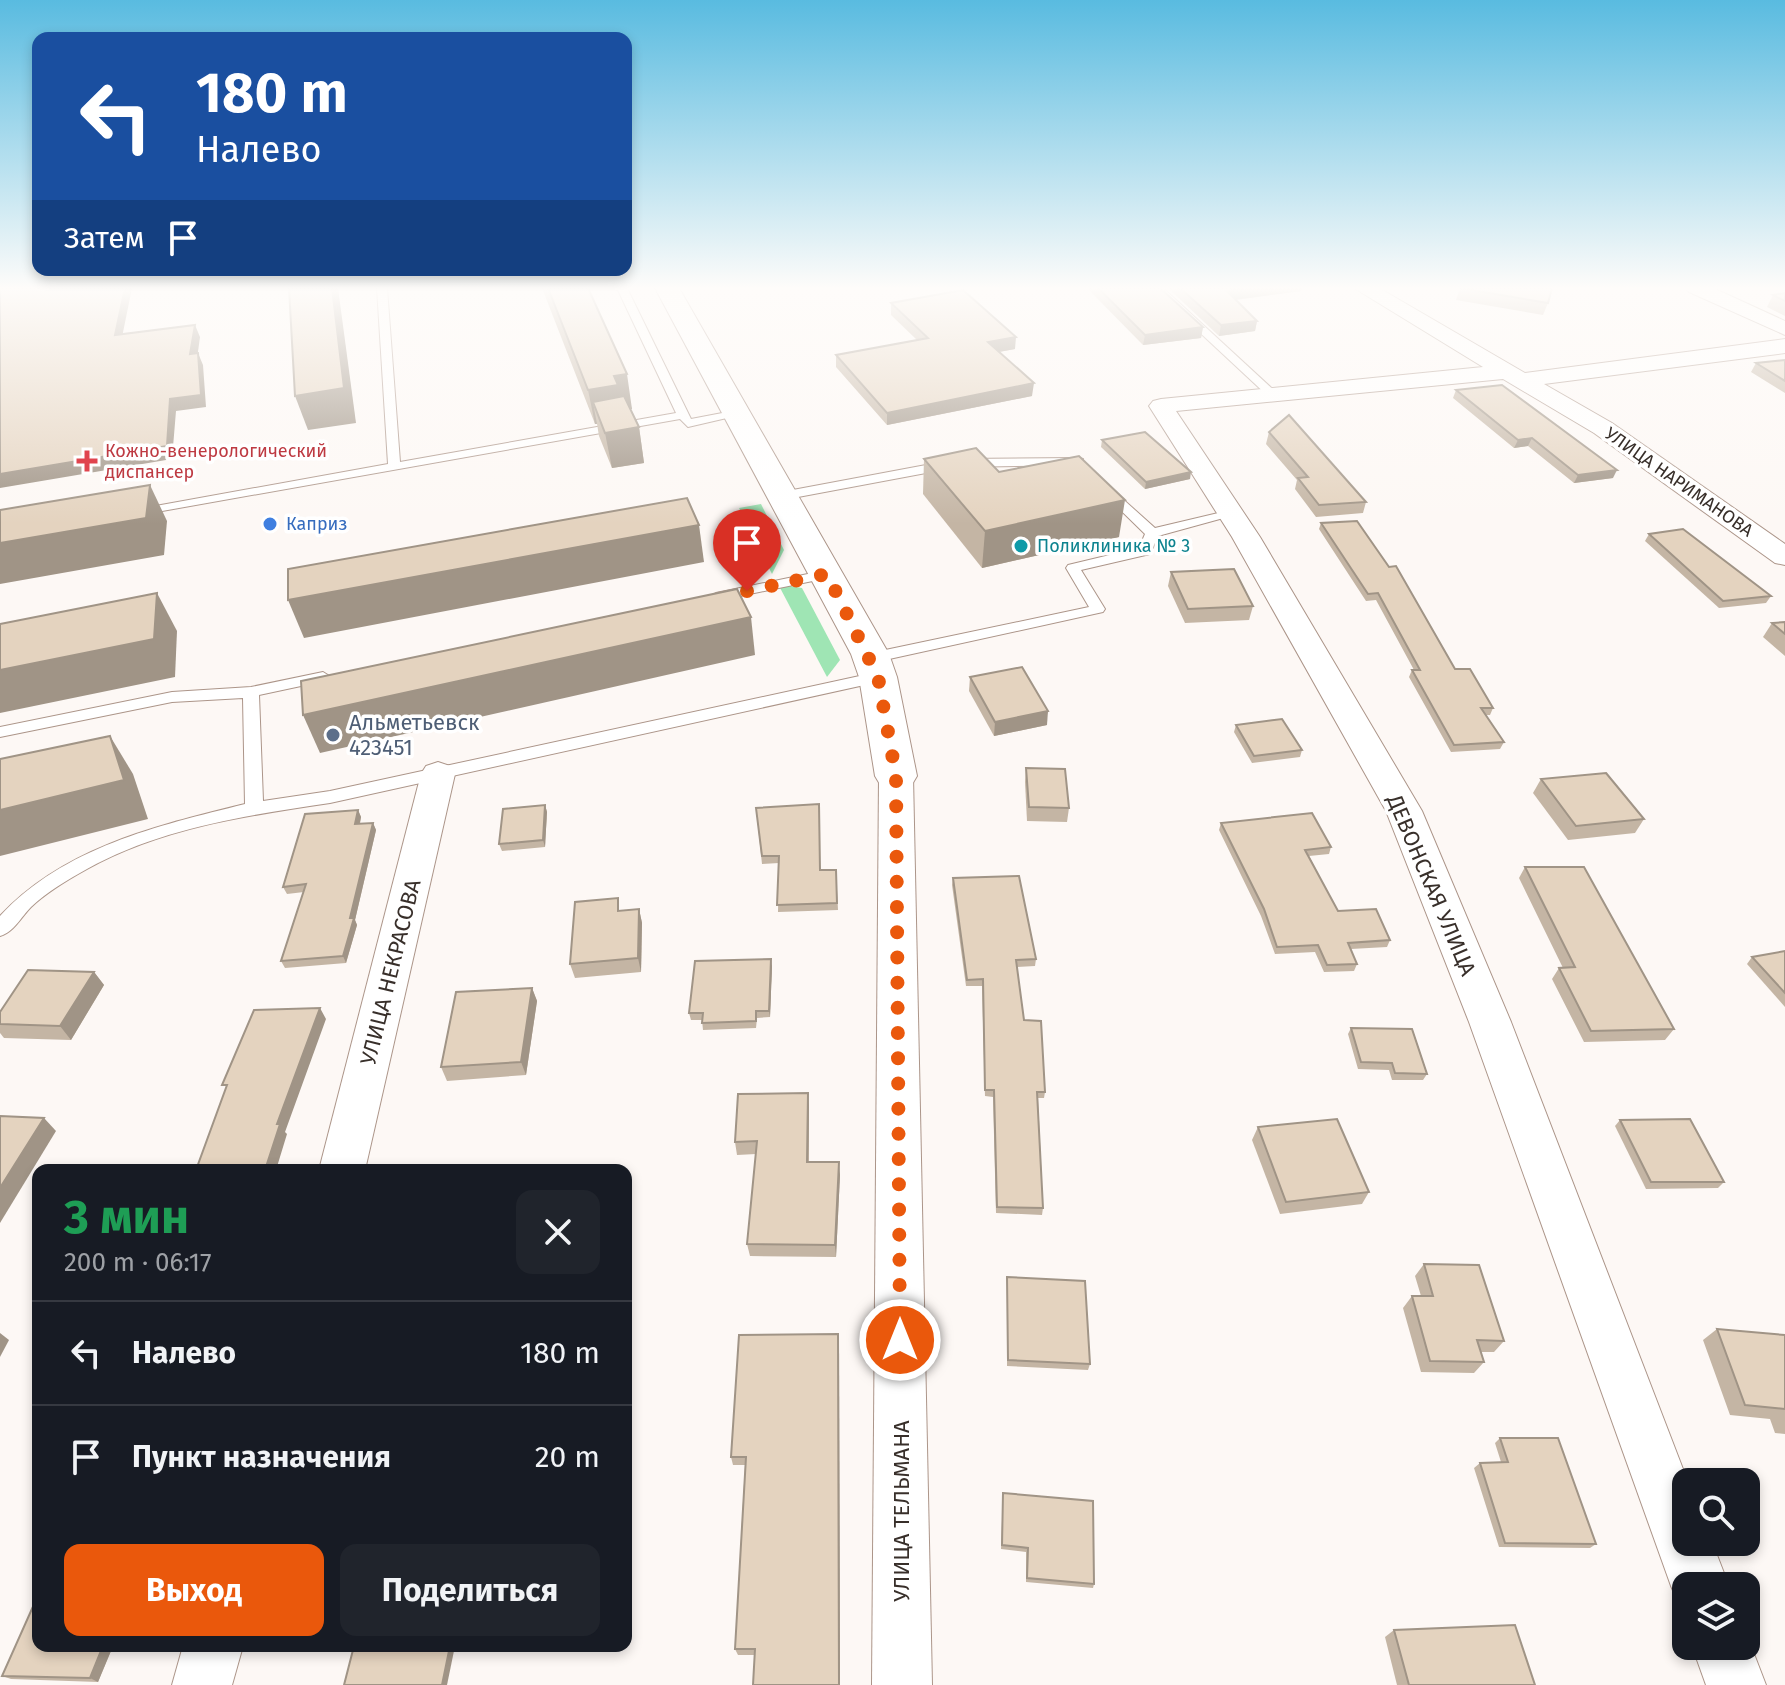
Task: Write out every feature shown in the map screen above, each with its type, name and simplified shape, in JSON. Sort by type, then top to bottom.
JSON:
[{"type":"street","name":"УЛИЦА ТЕЛЬМАНА","points":[[711,367],[827,574],[875,668],[896,776],[902,1685]]},
{"type":"street","name":"УЛИЦА НАРИМАНОВА","points":[[1496,367],[1603,428],[1785,557]]},
{"type":"street","name":"ДЕВОНСКАЯ УЛИЦА","points":[[1597,367],[1161,406],[1231,514],[1404,811],[1490,1022],[1695,1572]]},
{"type":"street","name":"УЛИЦА НЕКРАСОВА","points":[[343,1164],[438,774]]},
{"type":"street","points":[[202,1685],[211,1652]]},
{"type":"street","points":[[1727,1660],[1736,1685]]},
{"type":"lane","points":[[387,367],[394,466]]},
{"type":"lane","points":[[660,367],[688,423],[738,414]]},
{"type":"lane","points":[[1242,367],[1273,395]]},
{"type":"lane","points":[[130,515],[683,415]]},
{"type":"lane","points":[[782,496],[958,463],[1077,460],[1088,470]]},
{"type":"lane","points":[[1098,481],[1152,533]]},
{"type":"lane","points":[[1152,533],[1231,514]]},
{"type":"lane","points":[[0,929],[18,905],[82,863],[154,833],[254,808],[330,797],[438,774],[875,668],[1098,609],[1073,568],[1145,551],[1152,533]]},
{"type":"lane","points":[[701,600],[827,574]]},
{"type":"lane","points":[[0,732],[172,697],[251,692],[344,673]]},
{"type":"lane","points":[[251,692],[254,808]]},
{"type":"green space","points":[[761,504],[784,550],[772,574],[739,508]]},
{"type":"green space","points":[[778,584],[802,588],[840,660],[827,677]]},
{"type":"building","points":[[0,367],[199,367],[201,395],[170,399],[167,446],[0,474]]},
{"type":"building","points":[[293,367],[341,367],[344,388],[295,396]]},
{"type":"building","points":[[579,367],[624,367],[627,374],[614,376],[618,385],[588,390]]},
{"type":"building","points":[[846,367],[1016,367],[1034,383],[887,413]]},
{"type":"building","points":[[1762,367],[1785,367],[1785,381]]},
{"type":"building","points":[[1502,385],[1617,470],[1578,475],[1532,438],[1518,440],[1456,390]]},
{"type":"building","points":[[624,396],[639,427],[605,433],[593,402]]},
{"type":"building","points":[[1289,415],[1366,502],[1319,505],[1298,478],[1308,477],[1269,432]]},
{"type":"building","points":[[1145,432],[1191,472],[1146,482],[1102,440]]},
{"type":"building","points":[[976,448],[999,472],[1079,456],[1125,500],[985,531],[924,459]]},
{"type":"building","points":[[150,485],[146,518],[0,543],[0,510]]},
{"type":"building","points":[[687,498],[699,525],[288,600],[288,569]]},
{"type":"building","points":[[1357,521],[1389,567],[1396,566],[1455,669],[1470,669],[1493,708],[1481,708],[1504,742],[1454,745],[1412,670],[1420,670],[1378,593],[1368,594],[1321,523]]},
{"type":"building","points":[[1683,529],[1771,596],[1723,601],[1649,534]]},
{"type":"building","points":[[1234,569],[1253,606],[1188,609],[1171,572]]},
{"type":"building","points":[[737,589],[751,617],[303,715],[301,681]]},
{"type":"building","points":[[157,593],[154,639],[0,670],[0,624]]},
{"type":"building","points":[[1785,622],[1785,634],[1772,623]]},
{"type":"building","points":[[1022,667],[1048,711],[995,722],[970,677]]},
{"type":"building","points":[[1282,719],[1302,750],[1254,756],[1236,725]]},
{"type":"building","points":[[110,736],[124,780],[0,810],[0,759]]},
{"type":"building","points":[[1026,768],[1065,769],[1069,808],[1029,807]]},
{"type":"building","points":[[1606,773],[1644,819],[1576,826],[1541,779]]},
{"type":"building","points":[[819,804],[820,870],[836,870],[837,903],[777,905],[779,856],[762,856],[756,808]]},
{"type":"building","points":[[545,805],[543,840],[499,844],[503,809]]},
{"type":"building","points":[[358,810],[355,824],[373,823],[343,956],[281,961],[306,884],[283,887],[305,814]]},
{"type":"building","points":[[1312,813],[1331,847],[1305,850],[1338,911],[1376,909],[1390,940],[1348,943],[1357,964],[1327,965],[1318,945],[1277,947],[1264,909],[1221,823]]},
{"type":"building","points":[[1525,867],[1584,867],[1674,1029],[1591,1031],[1559,968],[1575,967]]},
{"type":"building","points":[[1019,876],[1036,959],[1016,960],[1024,1020],[1041,1021],[1045,1092],[1037,1092],[1043,1208],[997,1207],[994,1090],[985,1090],[983,979],[967,980],[953,878]]},
{"type":"building","points":[[618,898],[618,911],[639,909],[638,958],[570,964],[575,902]]},
{"type":"building","points":[[1785,951],[1785,993],[1752,957]]},
{"type":"building","points":[[771,959],[769,1011],[756,1011],[756,1021],[702,1023],[703,1013],[689,1013],[695,961]]},
{"type":"building","points":[[28,970],[94,972],[60,1026],[0,1024],[0,1012]]},
{"type":"building","points":[[532,988],[521,1062],[441,1067],[456,992]]},
{"type":"building","points":[[320,1008],[277,1124],[280,1124],[267,1164],[198,1164],[227,1085],[222,1085],[254,1010]]},
{"type":"building","points":[[1351,1028],[1412,1029],[1427,1074],[1395,1073],[1392,1063],[1361,1062]]},
{"type":"building","points":[[808,1093],[807,1162],[839,1162],[835,1245],[747,1244],[757,1141],[735,1142],[738,1094]]},
{"type":"building","points":[[0,1116],[44,1118],[0,1188]]},
{"type":"building","points":[[1337,1119],[1369,1192],[1286,1202],[1258,1127]]},
{"type":"building","points":[[1690,1119],[1724,1182],[1651,1182],[1620,1120]]},
{"type":"building","points":[[1424,1264],[1479,1265],[1504,1341],[1477,1340],[1484,1362],[1430,1361],[1412,1296],[1433,1296]]},
{"type":"building","points":[[1007,1277],[1085,1281],[1090,1364],[1008,1360]]},
{"type":"building","points":[[1717,1329],[1785,1335],[1785,1409],[1745,1405]]},
{"type":"building","points":[[838,1334],[839,1685],[753,1685],[755,1649],[735,1649],[746,1457],[731,1457],[739,1335]]},
{"type":"building","points":[[1500,1438],[1558,1438],[1596,1544],[1505,1543],[1480,1463],[1508,1462]]},
{"type":"building","points":[[1003,1493],[1093,1501],[1094,1584],[1027,1578],[1028,1548],[1002,1545]]},
{"type":"building","points":[[32,1609],[32,1652],[101,1652],[90,1678],[2,1676]]},
{"type":"building","points":[[1515,1625],[1535,1685],[1409,1685],[1394,1630]]},
{"type":"building","points":[[352,1652],[449,1652],[442,1685],[344,1685]]},
{"type":"place","name":"Кожно-венерологический диспансер","points":[[87,461]]},
{"type":"place","name":"Каприз","points":[[270,524]]},
{"type":"place","name":"Поликлиника № 3","points":[[1021,546]]},
{"type":"place","name":"Альметьевск 423451","points":[[333,735]]},
{"type":"route","points":[[747,591],[827,574],[870,654],[878,677],[896,776],[900,1340]]}]
